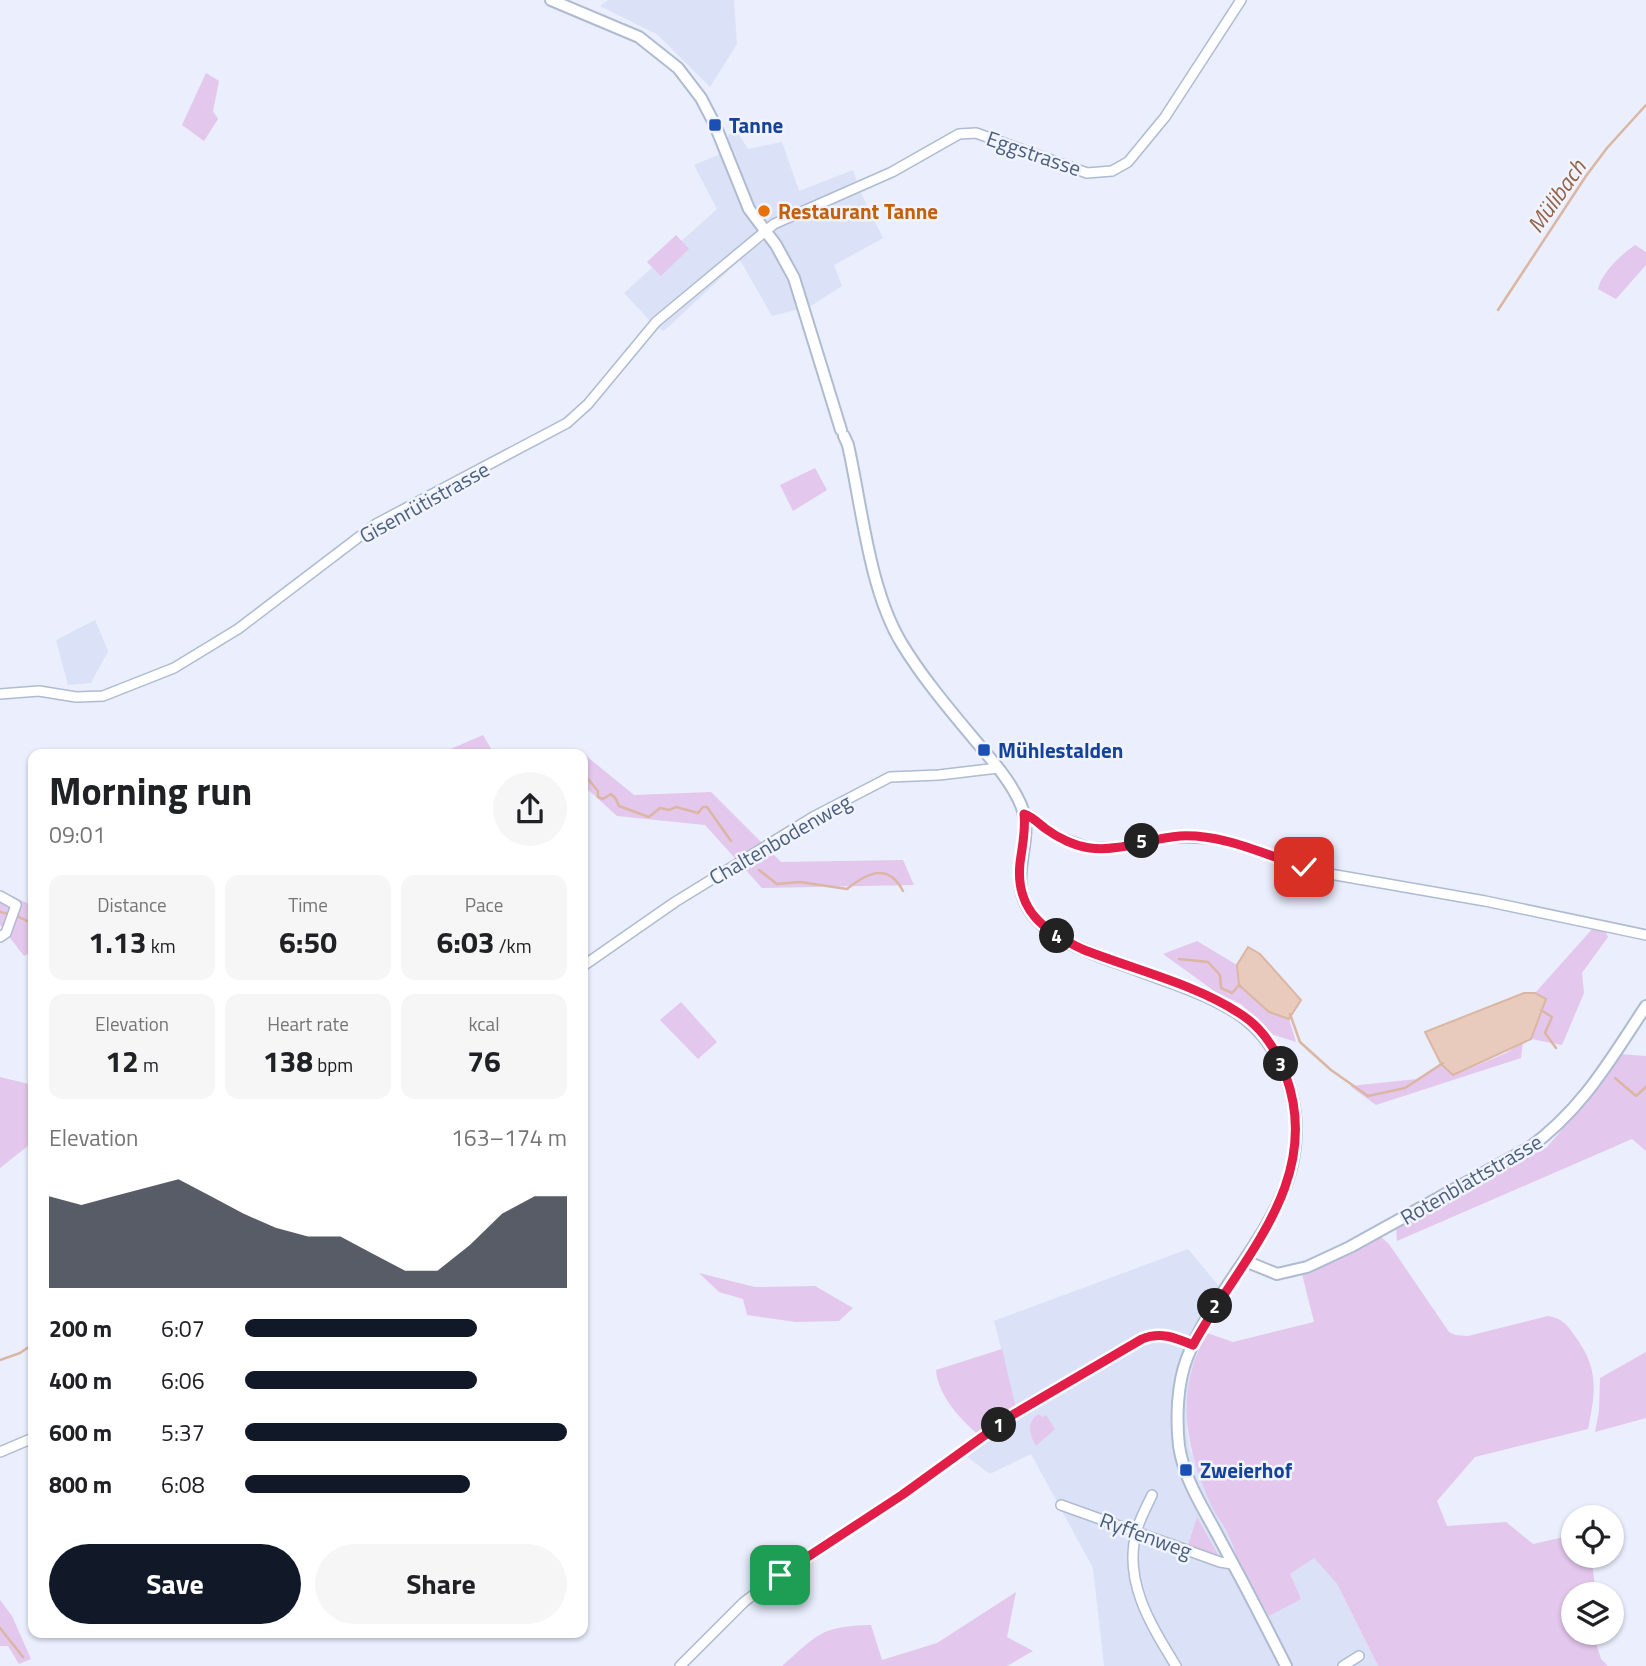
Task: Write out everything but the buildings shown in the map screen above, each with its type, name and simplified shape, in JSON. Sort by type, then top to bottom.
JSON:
[{"type":"street","points":[[551,0],[602,20],[649,44],[688,79],[710,113],[742,193],[794,278],[848,445],[878,586],[890,622],[917,665],[999,768],[1024,814],[1020,888],[1029,910],[1043,926],[1060,939],[1221,1002],[1249,1020],[1275,1051],[1292,1097],[1296,1128],[1293,1163],[1276,1210],[1193,1345],[1181,1379],[1180,1449],[1192,1487],[1282,1665]]},
{"type":"street","name":"Eggstrasse","points":[[764,231],[774,224],[892,172],[959,134],[976,133],[1087,173],[1112,171],[1128,162],[1159,125],[1241,0]]},
{"type":"street","name":"Gisenrütistrasse","points":[[0,694],[39,691],[76,697],[103,696],[174,667],[238,629],[376,524],[567,423],[589,404],[656,322],[764,231]]},
{"type":"street","name":"Chaltenbodenweg","points":[[588,962],[668,906],[721,873],[813,817],[890,777],[999,768]]},
{"type":"street","points":[[1024,814],[1031,816],[1056,836],[1090,848],[1104,849],[1183,836],[1221,839],[1330,874],[1485,901],[1646,935]]},
{"type":"street","points":[[0,896],[16,905],[3,935]]},
{"type":"street","name":"Rotenblattstrasse","points":[[1245,1261],[1277,1274],[1307,1267],[1350,1247],[1529,1148],[1554,1130],[1578,1106],[1646,1006]]},
{"type":"street","points":[[680,1666],[744,1602],[780,1575],[902,1495],[1014,1414],[1148,1336],[1164,1335],[1193,1345]]},
{"type":"street","points":[[0,1452],[28,1440]]},
{"type":"street","points":[[1152,1495],[1136,1531],[1133,1558],[1135,1586],[1148,1619],[1176,1666]]},
{"type":"street","name":"Ryffenweg","points":[[1060,1505],[1232,1564]]},
{"type":"street","points":[[1343,1666],[1359,1656]]},
{"type":"shaded area","points":[[608,0],[734,0],[737,44],[710,87],[658,35],[600,6]]},
{"type":"shaded area","points":[[206,73],[219,81],[213,111],[218,119],[204,141],[182,125]]},
{"type":"shaded area","name":"Tanne","points":[[736,130],[748,149],[782,142],[799,191],[853,170],[883,238],[834,265],[842,286],[811,306],[772,316],[740,260],[664,331],[654,325],[624,293],[717,209],[694,165],[718,155],[730,133]]},
{"type":"shaded area","points":[[676,235],[689,249],[661,276],[647,262]]},
{"type":"shaded area","points":[[1635,245],[1646,252],[1646,265],[1616,299],[1598,289],[1608,270]]},
{"type":"shaded area","points":[[815,468],[827,490],[793,511],[780,485]]},
{"type":"shaded area","points":[[95,620],[108,651],[91,683],[68,685],[56,640]]},
{"type":"shaded area","points":[[483,735],[491,749],[451,749]]},
{"type":"shaded area","points":[[588,757],[634,795],[711,792],[781,862],[903,860],[914,885],[762,888],[705,825],[617,816],[588,790]]},
{"type":"shaded area","points":[[0,890],[28,904],[28,954],[24,956],[0,925]]},
{"type":"shaded area","points":[[1594,927],[1605,931],[1608,937],[1582,973],[1584,993],[1562,1045],[1531,1039],[1545,999],[1535,993]]},
{"type":"shaded area","points":[[1197,941],[1237,965],[1239,985],[1268,1012],[1289,1019],[1296,1042],[1271,1034],[1241,1004],[1217,993],[1163,954]]},
{"type":"shaded area","points":[[1248,947],[1260,954],[1301,1000],[1289,1019],[1269,1012],[1239,985],[1237,965]]},
{"type":"shaded area","points":[[1524,993],[1535,993],[1546,999],[1531,1039],[1453,1075],[1441,1064],[1425,1032]]},
{"type":"shaded area","points":[[681,1002],[717,1042],[698,1059],[660,1020]]},
{"type":"shaded area","points":[[1523,1042],[1521,1058],[1376,1105],[1350,1086],[1417,1079],[1441,1064],[1454,1075],[1506,1053]]},
{"type":"shaded area","points":[[1620,1054],[1646,1056],[1646,1151],[1632,1139],[1397,1241],[1396,1227],[1547,1147],[1597,1089],[1603,1076]]},
{"type":"shaded area","points":[[0,1077],[28,1084],[28,1146],[0,1168]]},
{"type":"shaded area","points":[[1381,1237],[1389,1244],[1449,1332],[1455,1335],[1468,1336],[1548,1316],[1557,1318],[1571,1331],[1592,1369],[1594,1391],[1588,1429],[1475,1457],[1437,1501],[1447,1526],[1506,1522],[1533,1544],[1561,1538],[1561,1568],[1593,1568],[1594,1582],[1561,1582],[1561,1645],[1597,1645],[1601,1659],[1608,1666],[1378,1666],[1337,1584],[1314,1558],[1290,1574],[1301,1599],[1269,1616],[1248,1585],[1203,1485],[1190,1442],[1187,1398],[1190,1377],[1207,1333],[1233,1342],[1314,1322],[1302,1274]]},
{"type":"shaded area","points":[[1188,1249],[1227,1296],[1196,1353],[1187,1430],[1190,1449],[1247,1583],[1269,1616],[1290,1574],[1314,1558],[1337,1584],[1378,1666],[1104,1666],[1093,1568],[1031,1454],[990,1474],[965,1455],[980,1436],[1017,1412],[994,1321]]},
{"type":"shaded area","points":[[699,1273],[755,1287],[815,1286],[853,1308],[839,1321],[796,1322],[747,1315],[743,1299],[719,1292]]},
{"type":"shaded area","points":[[1002,1349],[1017,1412],[980,1436],[965,1423],[946,1398],[936,1370]]},
{"type":"shaded area","points":[[1646,1352],[1646,1418],[1595,1432],[1600,1378]]},
{"type":"shaded area","points":[[1038,1414],[1043,1417],[1046,1415],[1055,1429],[1036,1446],[1030,1429]]},
{"type":"shaded area","points":[[1197,1517],[1220,1558],[1188,1545]]},
{"type":"shaded area","points":[[1016,1592],[1007,1637],[1033,1651],[1007,1666],[782,1666],[821,1634],[841,1627],[871,1625],[882,1660],[937,1643]]},
{"type":"shaded area","points":[[0,1600],[12,1616],[31,1659],[19,1664],[8,1646],[0,1646]]},
{"type":"waterway","name":"Mülibach","points":[[1498,310],[1586,176],[1646,105]]},
{"type":"waterway","points":[[588,779],[598,791],[598,797],[603,799],[611,794],[619,806],[649,817],[660,808],[669,810],[676,807],[698,813],[703,807],[707,807],[731,841]]},
{"type":"waterway","points":[[759,870],[777,884],[800,882],[847,889],[862,878],[884,873],[891,876],[903,891]]},
{"type":"waterway","points":[[0,912],[28,922]]},
{"type":"waterway","points":[[1179,959],[1208,962],[1220,975],[1221,988],[1232,993],[1239,985],[1241,987]]},
{"type":"waterway","points":[[1541,1010],[1552,1017],[1545,1033],[1556,1048]]},
{"type":"waterway","points":[[1290,1014],[1300,1042],[1331,1070],[1368,1096],[1405,1088],[1443,1063]]},
{"type":"waterway","points":[[1615,1078],[1636,1096],[1646,1087]]},
{"type":"waterway","points":[[0,1360],[28,1347]]},
{"type":"waterway","points":[[0,1628],[23,1657]]},
{"type":"place","name":"Tanne","points":[[715,125]]},
{"type":"place","name":"Restaurant Tanne","points":[[764,211]]},
{"type":"place","name":"Mühlestalden","points":[[984,750]]},
{"type":"place","name":"Zweierhof","points":[[1186,1470]]},
{"type":"route","points":[[780,1575],[902,1495],[1014,1414],[1142,1339],[1164,1335],[1193,1345],[1276,1210],[1289,1179],[1296,1128],[1292,1097],[1283,1068],[1265,1037],[1249,1020],[1221,1002],[1082,949],[1060,939],[1043,926],[1029,910],[1020,888],[1024,814],[1031,816],[1056,836],[1090,848],[1104,849],[1169,837],[1204,837],[1239,844],[1304,867]]}]
